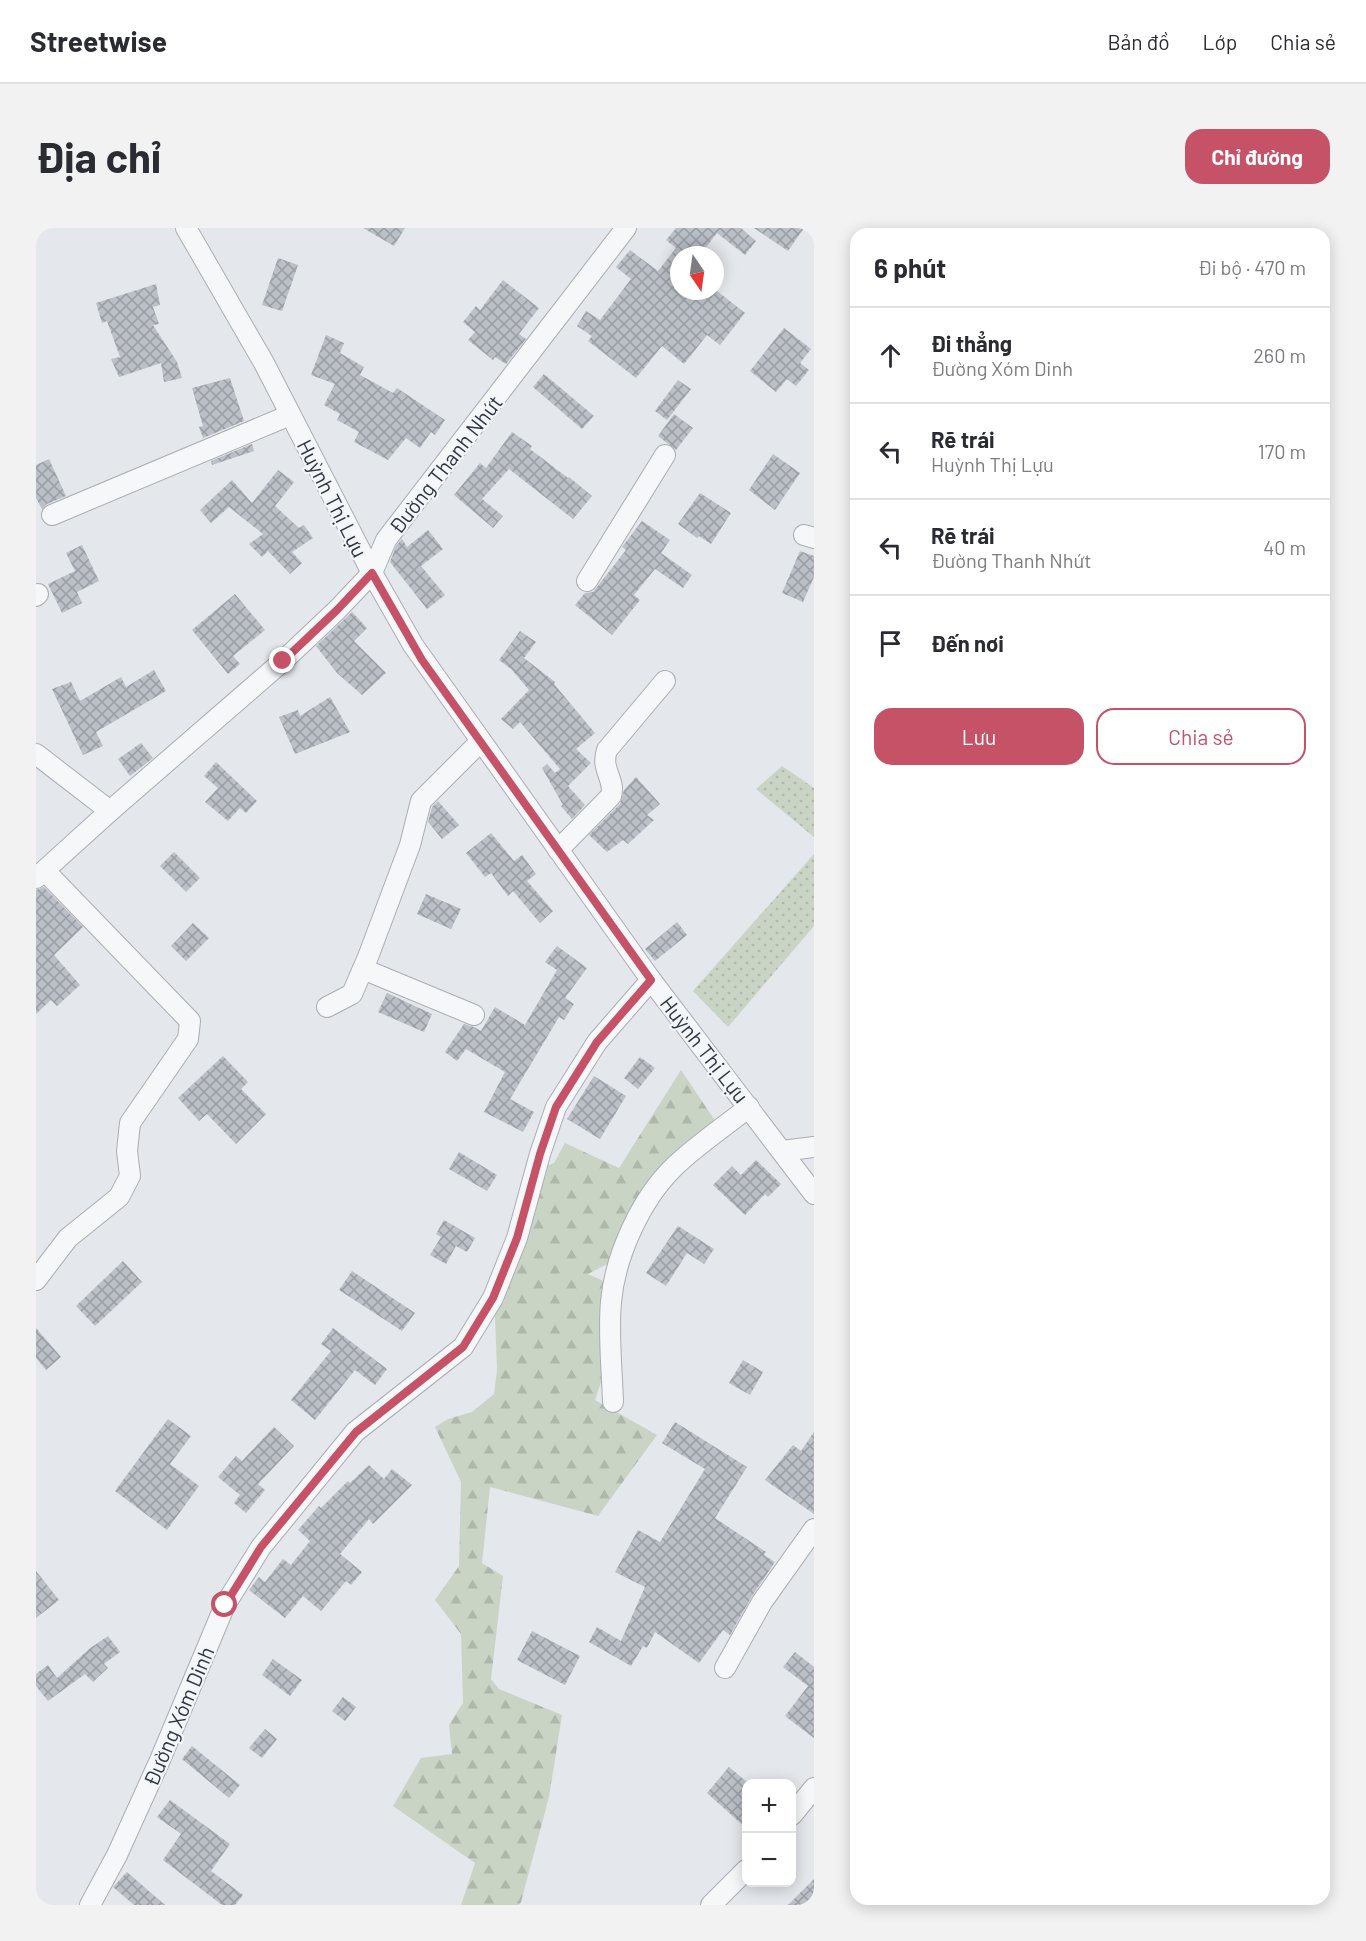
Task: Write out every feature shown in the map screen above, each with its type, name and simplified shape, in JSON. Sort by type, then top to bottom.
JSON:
[{"type":"street","name":"Huỳnh Thị Lựu","points":[[186,228],[264,363],[372,573],[412,645],[651,980],[814,1194]]},
{"type":"street","name":"Đường Thanh Nhứt","points":[[40,875],[283,661],[372,573],[386,540],[626,228]]},
{"type":"street","points":[[52,515],[290,415]]},
{"type":"street","points":[[587,581],[665,455]]},
{"type":"street","points":[[558,850],[611,796],[613,787],[604,765],[607,750],[665,681]]},
{"type":"street","points":[[327,1006],[352,994],[410,845],[421,801],[480,741]]},
{"type":"street","points":[[36,754],[110,811]]},
{"type":"street","points":[[36,1280],[68,1238],[119,1197],[130,1176],[127,1151],[130,1124],[188,1039],[190,1021],[40,875]]},
{"type":"street","points":[[363,969],[474,1015]]},
{"type":"street","name":"Đường Xóm Dinh","points":[[90,1905],[122,1845],[225,1605],[261,1547],[356,1432],[463,1347],[493,1298],[517,1238],[540,1154],[556,1107],[597,1042],[651,980]]},
{"type":"street","points":[[614,1402],[611,1303],[618,1265],[635,1224],[660,1183],[675,1167],[749,1107]]},
{"type":"street","points":[[782,1151],[814,1147]]},
{"type":"street","points":[[725,1668],[762,1602],[814,1529]]},
{"type":"street","points":[[796,1810],[814,1788]]},
{"type":"street","points":[[711,1905],[742,1875]]},
{"type":"green space","points":[[782,766],[814,788],[814,837],[756,789]]},
{"type":"green space","points":[[814,854],[814,926],[728,1027],[693,991]]},
{"type":"green space","points":[[681,1070],[722,1131],[638,1213],[615,1260],[588,1274],[608,1283],[618,1333],[595,1400],[657,1435],[598,1516],[490,1487],[482,1563],[503,1576],[491,1679],[499,1689],[562,1715],[549,1797],[521,1902],[519,1905],[461,1905],[475,1863],[393,1806],[421,1758],[452,1754],[449,1725],[463,1703],[461,1634],[435,1600],[459,1566],[461,1482],[435,1427],[448,1419],[472,1412],[494,1394],[497,1370],[495,1316],[531,1212],[541,1168],[554,1163],[565,1143],[619,1168]]},
{"type":"building","points":[[363,228],[405,228],[394,246]]},
{"type":"building","points":[[676,228],[741,228],[756,241],[745,255],[717,233],[707,246],[674,246],[666,240]]},
{"type":"building","points":[[754,228],[804,228],[788,251]]},
{"type":"building","points":[[630,250],[658,271],[670,256],[670,300],[724,300],[724,296],[745,313],[720,345],[707,335],[684,364],[662,346],[636,378],[588,341],[592,336],[577,326],[586,311],[600,320],[631,279],[616,267]]},
{"type":"building","points":[[278,258],[298,265],[282,311],[262,305]]},
{"type":"building","points":[[503,280],[539,308],[519,334],[526,339],[506,364],[495,357],[493,360],[468,340],[475,332],[463,322],[476,306],[480,310]]},
{"type":"building","points":[[156,284],[160,305],[153,307],[159,324],[153,325],[177,362],[182,378],[164,382],[161,363],[119,377],[111,359],[120,357],[107,321],[102,323],[96,303]]},
{"type":"building","points":[[784,328],[811,349],[800,363],[809,370],[796,386],[787,379],[776,392],[750,371]]},
{"type":"building","points":[[326,335],[344,343],[340,353],[364,367],[360,375],[393,393],[397,388],[445,420],[435,435],[431,432],[420,448],[406,438],[388,460],[354,442],[359,432],[337,420],[340,414],[324,405],[335,384],[311,375]]},
{"type":"building","points":[[544,374],[594,416],[582,429],[533,387]]},
{"type":"building","points":[[230,378],[244,421],[203,438],[199,427],[203,426],[192,388]]},
{"type":"building","points":[[678,380],[691,389],[667,420],[655,411]]},
{"type":"building","points":[[674,414],[693,428],[676,450],[658,436]]},
{"type":"building","points":[[512,432],[532,446],[530,449],[592,496],[573,519],[509,469],[482,499],[503,516],[493,528],[454,495],[480,463],[486,468]]},
{"type":"building","points":[[252,444],[254,451],[212,465],[211,461]]},
{"type":"building","points":[[773,454],[800,473],[775,510],[749,490]]},
{"type":"building","points":[[49,459],[66,496],[47,504],[42,509],[36,498],[36,465]]},
{"type":"building","points":[[278,470],[294,482],[275,506],[299,528],[304,525],[313,538],[292,552],[302,563],[290,574],[268,551],[262,557],[249,544],[263,534],[229,507],[211,523],[200,510],[232,480],[252,503]]},
{"type":"building","points":[[700,493],[731,513],[711,544],[699,536],[697,538],[678,524]]},
{"type":"building","points":[[642,521],[670,540],[661,553],[692,575],[683,588],[655,569],[634,595],[640,600],[612,635],[575,605],[585,593],[593,592],[597,587],[626,550],[622,547]]},
{"type":"building","points":[[428,530],[443,549],[421,566],[445,595],[427,609],[390,562],[396,546],[402,539],[407,547]]},
{"type":"building","points":[[82,545],[99,581],[77,592],[82,603],[62,613],[48,584],[75,571],[66,553]]},
{"type":"building","points":[[800,551],[814,556],[814,577],[803,602],[782,593]]},
{"type":"building","points":[[235,594],[265,630],[233,656],[240,664],[228,674],[192,630]]},
{"type":"building","points":[[352,612],[367,628],[354,641],[386,673],[362,695],[337,673],[316,646]]},
{"type":"building","points":[[520,631],[536,642],[524,658],[555,682],[554,684],[595,733],[576,749],[591,763],[568,786],[585,805],[572,819],[561,806],[563,805],[542,768],[547,764],[555,773],[560,769],[520,722],[513,729],[501,719],[529,690],[511,669],[499,660]]},
{"type":"building","points":[[154,670],[166,691],[96,732],[103,746],[83,755],[52,689],[71,682],[80,701],[121,677],[126,687]]},
{"type":"building","points":[[330,697],[350,732],[295,754],[279,717],[298,710],[300,716]]},
{"type":"building","points":[[141,743],[153,758],[130,776],[118,759]]},
{"type":"building","points":[[216,762],[257,801],[246,813],[240,808],[228,821],[205,802],[218,788],[204,776]]},
{"type":"building","points":[[636,777],[660,804],[647,815],[654,820],[628,844],[623,840],[607,852],[589,835],[620,804],[624,790]]},
{"type":"building","points":[[438,801],[459,825],[442,839],[428,822],[432,807]]},
{"type":"building","points":[[491,833],[514,861],[522,855],[536,874],[527,881],[553,911],[540,923],[513,891],[508,896],[491,873],[485,877],[466,853]]},
{"type":"building","points":[[174,852],[200,878],[186,892],[160,866]]},
{"type":"building","points":[[44,887],[83,927],[54,955],[80,985],[57,1006],[51,1000],[36,1014],[36,890]]},
{"type":"building","points":[[426,894],[461,909],[451,929],[417,914]]},
{"type":"building","points":[[677,922],[687,935],[655,961],[645,949]]},
{"type":"building","points":[[193,923],[209,938],[186,961],[171,946]]},
{"type":"building","points":[[557,946],[587,968],[565,998],[574,1004],[564,1020],[559,1017],[510,1099],[534,1112],[523,1132],[484,1112],[505,1072],[466,1049],[457,1061],[445,1052],[464,1024],[481,1031],[495,1007],[525,1025],[557,970],[545,962]]},
{"type":"building","points":[[387,993],[432,1014],[424,1032],[378,1012]]},
{"type":"building","points":[[223,1056],[248,1082],[241,1089],[266,1114],[236,1144],[207,1114],[199,1121],[178,1098]]},
{"type":"building","points":[[640,1057],[655,1068],[638,1089],[624,1078]]},
{"type":"building","points":[[594,1076],[626,1096],[600,1139],[567,1119]]},
{"type":"building","points":[[459,1152],[497,1175],[487,1191],[449,1169]]},
{"type":"building","points":[[756,1160],[781,1184],[768,1197],[765,1194],[745,1215],[713,1185],[732,1166],[741,1175]]},
{"type":"building","points":[[444,1220],[475,1238],[467,1252],[456,1246],[446,1264],[430,1255],[441,1237],[436,1234]]},
{"type":"building","points":[[678,1226],[714,1249],[704,1264],[687,1253],[666,1286],[646,1273]]},
{"type":"building","points":[[123,1261],[142,1282],[95,1326],[76,1306]]},
{"type":"building","points":[[352,1271],[415,1313],[402,1331],[339,1290]]},
{"type":"building","points":[[36,1328],[61,1357],[46,1370],[36,1358]]},
{"type":"building","points":[[333,1328],[387,1369],[375,1385],[355,1370],[315,1420],[291,1400],[331,1351],[321,1344]]},
{"type":"building","points":[[743,1360],[763,1372],[750,1395],[729,1383]]},
{"type":"building","points":[[168,1419],[191,1436],[170,1464],[199,1486],[167,1530],[115,1491]]},
{"type":"building","points":[[675,1422],[747,1467],[715,1518],[766,1552],[764,1555],[775,1562],[730,1635],[723,1630],[699,1663],[655,1632],[647,1648],[643,1646],[631,1666],[589,1642],[597,1627],[621,1641],[645,1587],[615,1572],[638,1530],[660,1542],[705,1469],[662,1443]]},
{"type":"building","points":[[274,1427],[294,1446],[258,1484],[265,1490],[246,1513],[234,1503],[240,1495],[218,1477],[236,1456],[242,1461]]},
{"type":"building","points":[[814,1432],[814,1514],[765,1480],[793,1445],[801,1451]]},
{"type":"building","points":[[369,1465],[384,1479],[392,1469],[412,1485],[373,1524],[369,1519],[340,1554],[362,1572],[351,1585],[346,1581],[321,1611],[303,1596],[285,1618],[249,1590],[259,1577],[265,1582],[283,1559],[291,1565],[310,1541],[298,1530],[319,1506],[321,1508],[348,1481],[350,1483]]},
{"type":"building","points":[[36,1571],[59,1600],[36,1618]]},
{"type":"building","points":[[532,1631],[580,1656],[565,1685],[517,1660]]},
{"type":"building","points":[[108,1636],[120,1652],[104,1664],[108,1668],[93,1682],[85,1674],[48,1701],[36,1686],[36,1674],[48,1665],[57,1678],[89,1649]]},
{"type":"building","points":[[795,1652],[814,1667],[814,1738],[785,1716],[808,1686],[783,1667]]},
{"type":"building","points":[[273,1659],[302,1680],[290,1696],[262,1675]]},
{"type":"building","points":[[343,1697],[356,1707],[345,1721],[332,1711]]},
{"type":"building","points":[[265,1729],[277,1739],[262,1758],[249,1748]]},
{"type":"building","points":[[192,1746],[240,1785],[229,1798],[182,1759]]},
{"type":"building","points":[[729,1767],[743,1779],[742,1824],[707,1793]]},
{"type":"building","points":[[170,1800],[230,1844],[211,1871],[243,1895],[235,1905],[222,1905],[163,1860],[181,1834],[157,1817]]},
{"type":"building","points":[[127,1872],[165,1905],[134,1905],[113,1887]]},
{"type":"building","points":[[814,1879],[814,1905],[788,1905]]},
{"type":"route","points":[[225,1605],[261,1547],[356,1432],[463,1347],[493,1298],[517,1238],[540,1154],[556,1107],[597,1042],[651,980],[422,660],[372,573],[283,661]]}]
